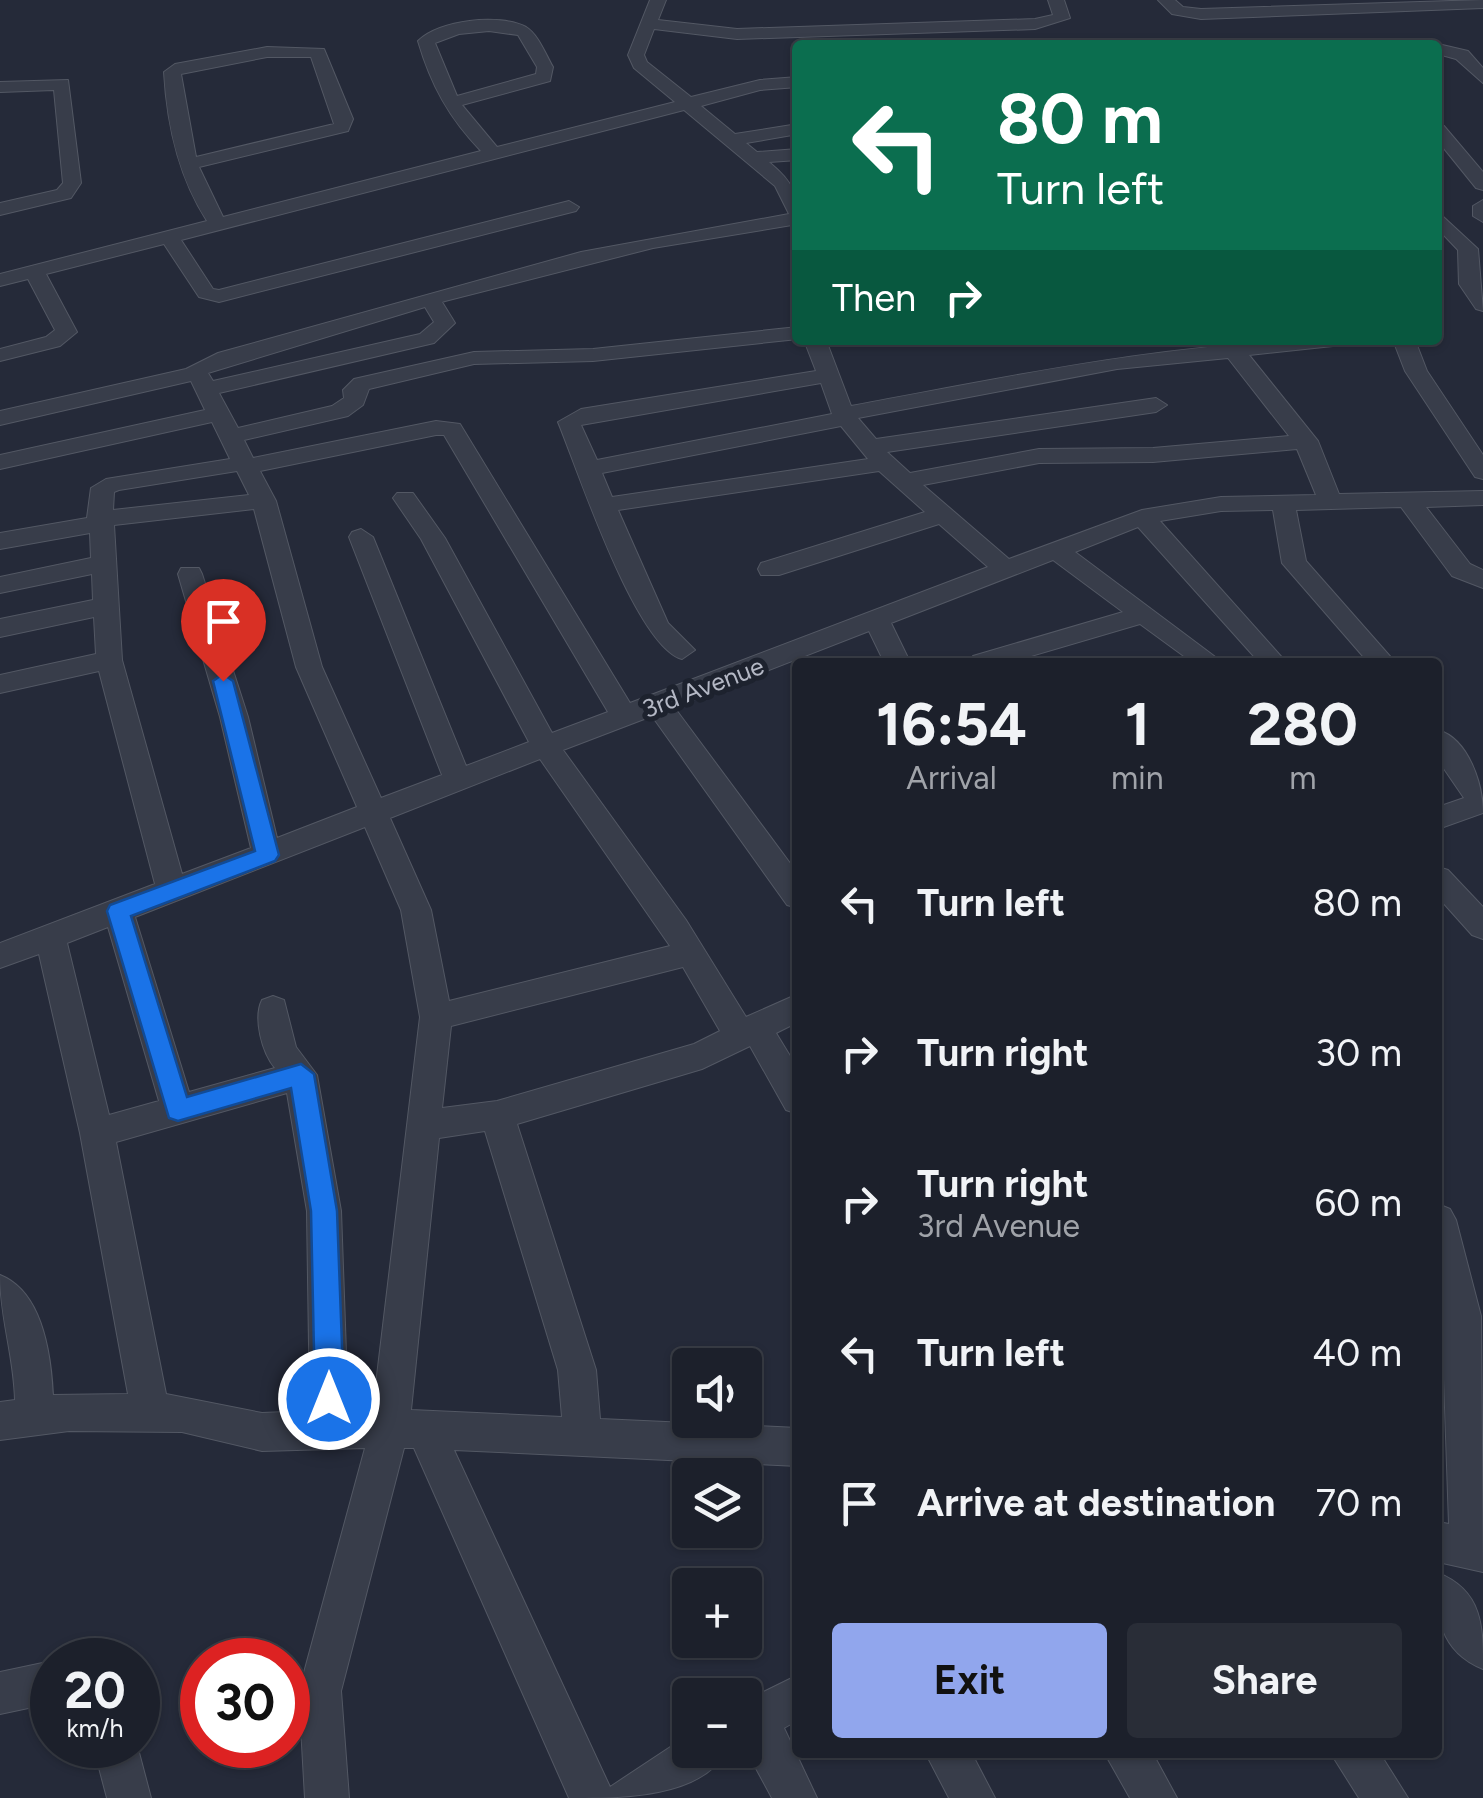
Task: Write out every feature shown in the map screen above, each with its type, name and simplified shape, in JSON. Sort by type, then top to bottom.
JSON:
[{"type":"street","points":[[658,0],[637,60],[685,104],[790,182]]},
{"type":"street","points":[[650,24],[736,34],[1035,24],[1062,18],[1056,0]]},
{"type":"street","points":[[1166,0],[1178,11],[1201,14],[1483,3]]},
{"type":"street","points":[[450,103],[544,77],[542,59],[524,32],[498,26],[428,37],[428,48],[450,103],[457,117],[495,155]]},
{"type":"street","points":[[189,164],[342,127],[344,119],[318,53],[304,49],[176,67],[172,85],[189,164],[198,196],[219,226]]},
{"type":"street","points":[[1442,50],[1462,55],[1483,78]]},
{"type":"street","points":[[0,280],[760,85],[792,82]]},
{"type":"street","points":[[0,88],[62,84],[72,183],[64,194],[0,210]]},
{"type":"street","points":[[734,140],[792,130]]},
{"type":"street","points":[[1442,135],[1483,184]]},
{"type":"street","points":[[756,158],[792,155]]},
{"type":"street","points":[[1483,206],[1483,216]]},
{"type":"street","points":[[170,238],[206,293],[219,296],[569,207]]},
{"type":"street","points":[[326,1798],[320,1692],[407,1429],[436,1017],[416,910],[309,667],[264,501],[198,367],[565,263],[792,211]]},
{"type":"street","points":[[1442,222],[1468,254],[1458,277],[1483,304]]},
{"type":"street","points":[[1461,241],[1483,236]]},
{"type":"street","points":[[0,356],[53,342],[65,334],[66,326],[35,272]]},
{"type":"street","points":[[0,462],[223,424],[340,411],[355,400],[354,390],[362,384],[474,358],[593,355],[792,334]]},
{"type":"street","points":[[817,345],[845,416],[877,455],[1005,569]]},
{"type":"street","points":[[586,469],[1117,363],[1284,345]]},
{"type":"street","points":[[1406,345],[1416,372],[1483,472]]},
{"type":"street","points":[[1234,350],[1286,408],[1307,441],[1330,501]]},
{"type":"street","points":[[682,650],[658,628],[648,609],[586,469],[570,426],[572,419],[826,376]]},
{"type":"street","points":[[602,505],[692,495],[877,455],[1156,404]]},
{"type":"street","points":[[0,418],[452,429],[625,718]]},
{"type":"street","points":[[172,891],[108,660],[100,498],[106,487],[223,424]]},
{"type":"street","points":[[906,480],[1039,456],[1153,455],[1307,441]]},
{"type":"street","points":[[405,498],[433,538],[547,749],[792,1092]]},
{"type":"street","name":"3rd Avenue","points":[[0,956],[373,816],[1142,517],[1165,510],[1283,501],[1483,498]]},
{"type":"street","points":[[0,541],[99,522],[264,501]]},
{"type":"street","points":[[1283,501],[1288,549],[1294,563],[1378,658]]},
{"type":"street","points":[[1409,501],[1460,570],[1483,580]]},
{"type":"street","points":[[770,569],[944,514]]},
{"type":"street","points":[[1142,517],[1183,557],[1270,658]]},
{"type":"street","points":[[361,537],[458,783]]},
{"type":"street","points":[[1056,550],[1203,658]]},
{"type":"street","points":[[0,586],[104,563]]},
{"type":"street","points":[[190,574],[234,717],[268,855]]},
{"type":"street","points":[[0,628],[106,606]]},
{"type":"street","points":[[996,658],[1142,615]]},
{"type":"street","points":[[878,621],[895,658]]},
{"type":"street","points":[[0,684],[108,660]]},
{"type":"street","points":[[658,705],[792,888]]},
{"type":"street","points":[[1442,746],[1482,801],[1442,816]]},
{"type":"street","points":[[1442,882],[1482,926]]},
{"type":"street","points":[[118,911],[178,1110]]},
{"type":"street","points":[[50,936],[96,1133],[150,1413]]},
{"type":"street","points":[[436,1017],[690,953]]},
{"type":"street","points":[[426,1125],[498,1114],[702,1055],[792,1009]]},
{"type":"street","points":[[273,1010],[281,1053],[301,1074],[324,1211],[329,1430]]},
{"type":"street","points":[[96,1133],[301,1074]]},
{"type":"street","points":[[498,1114],[578,1370],[582,1439]]},
{"type":"street","points":[[1442,1235],[1463,1316],[1463,1548]]},
{"type":"street","points":[[0,1292],[23,1324],[32,1358],[17,1419],[182,1413],[262,1432],[407,1429],[792,1447]]},
{"type":"street","points":[[407,1429],[592,1798]]},
{"type":"street","points":[[1442,1598],[1483,1648]]},
{"type":"street","points":[[0,1693],[30,1687]]},
{"type":"street","points":[[762,1716],[792,1699]]},
{"type":"street","points":[[762,1741],[795,1798]]},
{"type":"street","points":[[950,1758],[973,1798]]},
{"type":"street","points":[[1130,1758],[1155,1798]]},
{"type":"street","points":[[1356,1758],[1386,1798]]},
{"type":"street","points":[[121,1768],[129,1798]]},
{"type":"street","points":[[627,1798],[676,1768]]},
{"type":"route","points":[[223,681],[268,855],[118,911],[178,1110],[301,1074],[324,1211],[329,1399]]}]
